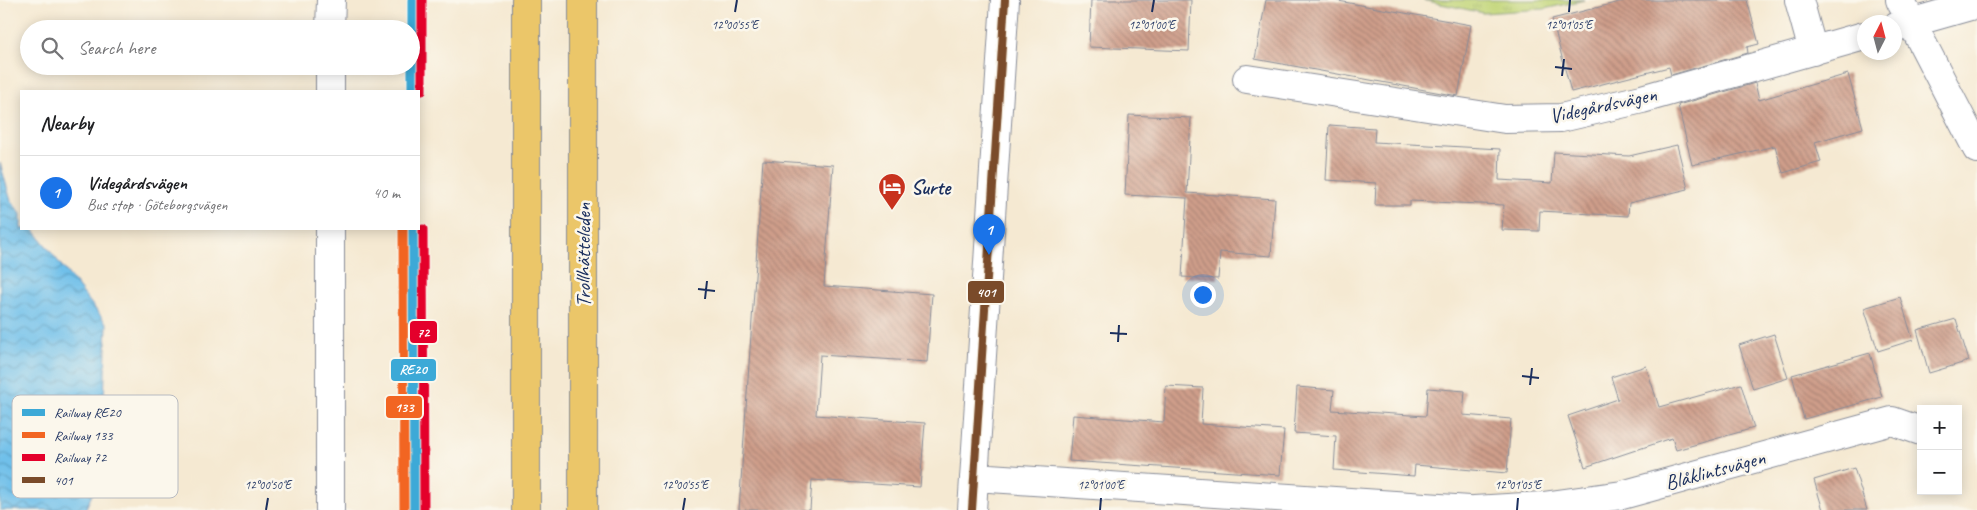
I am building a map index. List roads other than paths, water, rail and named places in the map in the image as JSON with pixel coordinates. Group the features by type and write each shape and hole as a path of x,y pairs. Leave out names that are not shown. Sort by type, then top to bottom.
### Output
{"highway":[{"path":"526,0 526,510"},
{"name":"Trollhätteleden","path":"583,0 583,510"}],"street":[{"path":"330,0 330,20"},
{"path":"972,510 1005,0"},
{"path":"1800,0 1813,51"},
{"path":"1977,4 1902,17 1977,149"},
{"name":"Videgårdsvägen","path":"1247,79 1504,119 1561,118 1642,99 1857,38"},
{"path":"330,75 330,90"},
{"path":"330,230 330,510"},
{"name":"Blåklintsvägen","path":"1474,510 1543,506 1622,495 1892,421 1917,430"},
{"path":"974,477 1470,510"}],"water":[{"path":"0,163 11,201 20,213 20,230 34,230 107,324 104,395 12,395 12,498 90,498 85,510 0,510"}],"rail line":[{"name":"RE20","path":"412,0 412,20"},
{"name":"72","path":"422,0 422,91"},
{"name":"RE20","path":"412,75 412,90"},
{"name":"72","path":"423,229 424,510"},
{"name":"133","path":"403,230 404,510"},
{"name":"RE20","path":"413,230 414,510"}],"place":[{"name":"Surte","path":"892,211"},
{"name":"Videgårdsvägen","path":"989,255"}]}
